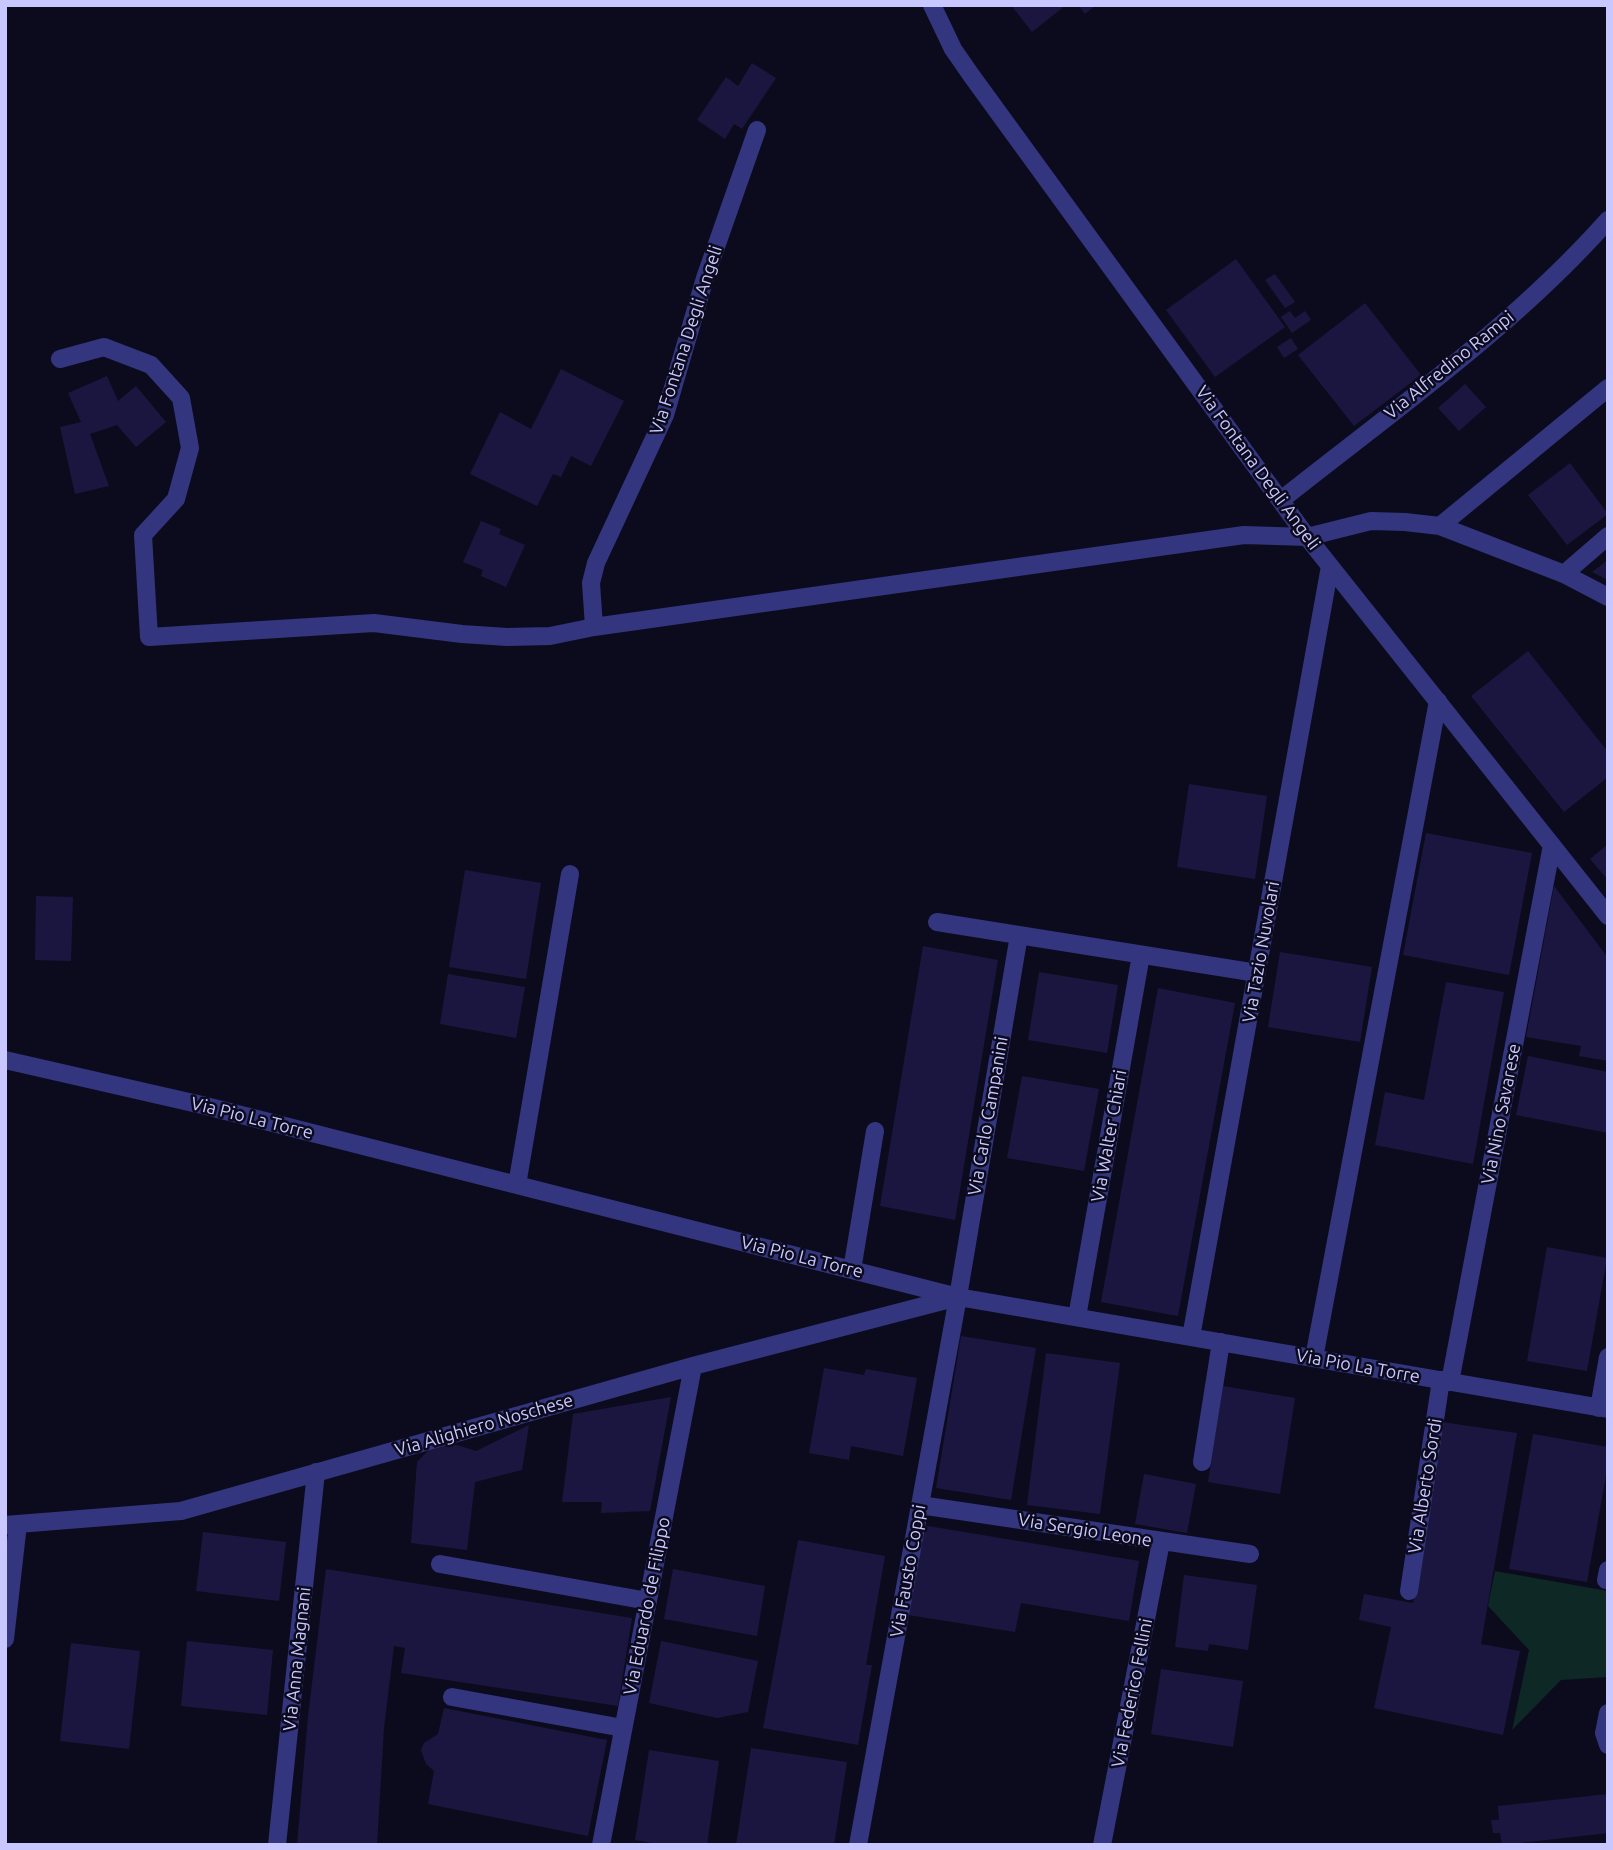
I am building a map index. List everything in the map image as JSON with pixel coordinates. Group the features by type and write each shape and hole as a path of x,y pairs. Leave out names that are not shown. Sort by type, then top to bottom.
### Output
{"street":[{"name":"Via Fontana Degli Angeli","path":"932,5 953,49 971,75 1307,537 1608,916"},
{"name":"Via Fontana Degli Angeli","path":"594,627 590,583 596,563 665,415 705,278 757,130"},
{"name":"Via Alfredino Rampi","path":"1281,500 1488,335 1577,255 1608,220"},
{"path":"60,359 104,347 151,365 181,398 190,448 176,499 143,535 149,637 374,622 462,634 550,636 594,627 1244,535 1307,537 1371,521 1440,526 1564,574 1608,597"},
{"path":"1440,526 1608,388"},
{"path":"1564,574 1608,536"},
{"name":"Via Tazio Nuvolari","path":"1191,1337 1330,566"},
{"path":"1314,1359 1438,701"},
{"name":"Via Nino Savarese","path":"1445,1381 1552,845"},
{"path":"517,1185 570,874"},
{"path":"937,922 1257,973"},
{"name":"Via Carlo Campanini","path":"958,1297 1019,935"},
{"name":"Via Walter Chiari","path":"1077,1318 1142,955"},
{"name":"Via Pio La Torre","path":"5,1060 202,1105 958,1297 1603,1409"},
{"path":"852,1270 875,1131"},
{"name":"Via Alighiero Noschese","path":"12,1524 180,1511 693,1366 958,1297"},
{"name":"Via Fausto Coppi","path":"858,1845 958,1297"},
{"path":"1202,1462 1221,1342"},
{"path":"1603,1409 1608,1357"},
{"name":"Via Eduardo de Filippo","path":"601,1845 693,1366"},
{"name":"Via Alberto Sordi","path":"1409,1591 1445,1381"},
{"name":"Via Anna Magnani","path":"277,1845 316,1472"},
{"name":"Via Sergio Leone","path":"920,1505 1250,1554"},
{"path":"5,1639 12,1524"},
{"name":"Via Federico Fellini","path":"1102,1845 1161,1542"},
{"path":"440,1564 648,1601"},
{"path":"452,1697 623,1728"},
{"path":"1608,1713 1604,1733 1608,1745"}],"green space":[{"path":"1495,1571 1608,1591 1608,1677 1561,1680 1512,1730 1529,1650 1488,1606"}],"building":[{"path":"1011,5 1066,5 1032,32"},
{"path":"1078,5 1096,5 1085,14"},
{"path":"752,63 776,78 742,129 734,124 725,139 697,120 726,77 738,86"},
{"path":"1236,259 1285,327 1215,377 1166,310"},
{"path":"1275,274 1295,302 1285,308 1265,280"},
{"path":"1365,303 1421,375 1354,426 1298,355"},
{"path":"1290,311 1295,318 1305,311 1311,320 1292,333 1281,317"},
{"path":"1291,338 1298,349 1284,358 1277,347"},
{"path":"561,369 624,401 591,466 571,456 561,477 553,474 537,506 470,474 500,412 531,429"},
{"path":"107,376 118,401 136,386 166,422 136,447 117,425 90,434 109,486 75,494 60,427 81,422 68,393"},
{"path":"1465,384 1486,407 1459,431 1438,408"},
{"path":"1570,463 1608,514 1567,545 1528,495"},
{"path":"481,521 501,529 499,534 525,545 506,587 481,576 483,570 463,562"},
{"path":"1608,560 1608,580 1592,572"},
{"path":"1528,651 1608,752 1608,777 1564,812 1471,696"},
{"path":"1189,784 1267,796 1255,879 1177,867"},
{"path":"1426,833 1532,853 1509,975 1403,955"},
{"path":"1608,844 1608,880 1590,859"},
{"path":"465,870 541,883 526,979 449,967"},
{"path":"1554,886 1608,958 1608,1061 1579,1056 1581,1046 1526,1037"},
{"path":"36,896 73,897 71,961 35,960"},
{"path":"923,946 998,960 955,1220 880,1206"},
{"path":"1280,952 1372,967 1360,1042 1268,1027"},
{"path":"1039,972 1118,985 1107,1053 1028,1040"},
{"path":"448,974 525,987 516,1038 440,1024"},
{"path":"1446,982 1504,992 1473,1164 1375,1145 1385,1092 1424,1100"},
{"path":"1158,988 1235,1003 1178,1316 1101,1302"},
{"path":"1528,1056 1608,1072 1608,1133 1516,1115"},
{"path":"1022,1076 1099,1089 1084,1171 1007,1158"},
{"path":"1547,1247 1607,1258 1587,1371 1527,1361"},
{"path":"961,1336 1036,1348 1011,1500 936,1488"},
{"path":"1046,1353 1120,1363 1100,1514 1027,1505"},
{"path":"824,1368 864,1375 866,1369 917,1378 903,1456 851,1446 849,1460 809,1453"},
{"path":"1223,1386 1295,1398 1280,1494 1208,1482"},
{"path":"671,1397 650,1511 601,1513 602,1502 562,1502 573,1414"},
{"path":"1442,1422 1517,1433 1481,1644 1520,1651 1503,1735 1374,1708 1391,1627 1359,1620 1364,1594 1413,1603"},
{"path":"529,1425 522,1470 475,1482 467,1550 411,1543 417,1462 433,1446 454,1444 476,1451"},
{"path":"1533,1434 1608,1447 1608,1464 1587,1582 1509,1569"},
{"path":"1144,1474 1196,1484 1187,1533 1135,1524"},
{"path":"922,1525 1139,1561 1129,1621 1021,1603 1015,1632 908,1615"},
{"path":"203,1532 286,1542 279,1601 196,1591"},
{"path":"798,1540 885,1556 866,1665 872,1665 858,1745 763,1728"},
{"path":"326,1569 632,1618 618,1706 401,1673 405,1648 394,1646 384,1728 377,1845 297,1845 308,1716"},
{"path":"673,1569 765,1586 757,1636 664,1619"},
{"path":"1184,1575 1257,1585 1248,1650 1209,1644 1208,1651 1175,1647"},
{"path":"187,1641 273,1650 267,1715 181,1706"},
{"path":"661,1641 758,1661 748,1712 717,1718 649,1703"},
{"path":"71,1643 140,1651 129,1749 60,1741"},
{"path":"1161,1669 1243,1681 1233,1747 1151,1734"},
{"path":"444,1708 607,1740 588,1836 428,1804 434,1771 426,1764 421,1750 424,1743 438,1734"},
{"path":"751,1748 847,1762 834,1845 736,1845"},
{"path":"649,1750 719,1761 707,1845 662,1845 635,1840"},
{"path":"1608,1794 1608,1833 1502,1845 1500,1833 1493,1833 1491,1820 1499,1820 1498,1806"}]}
